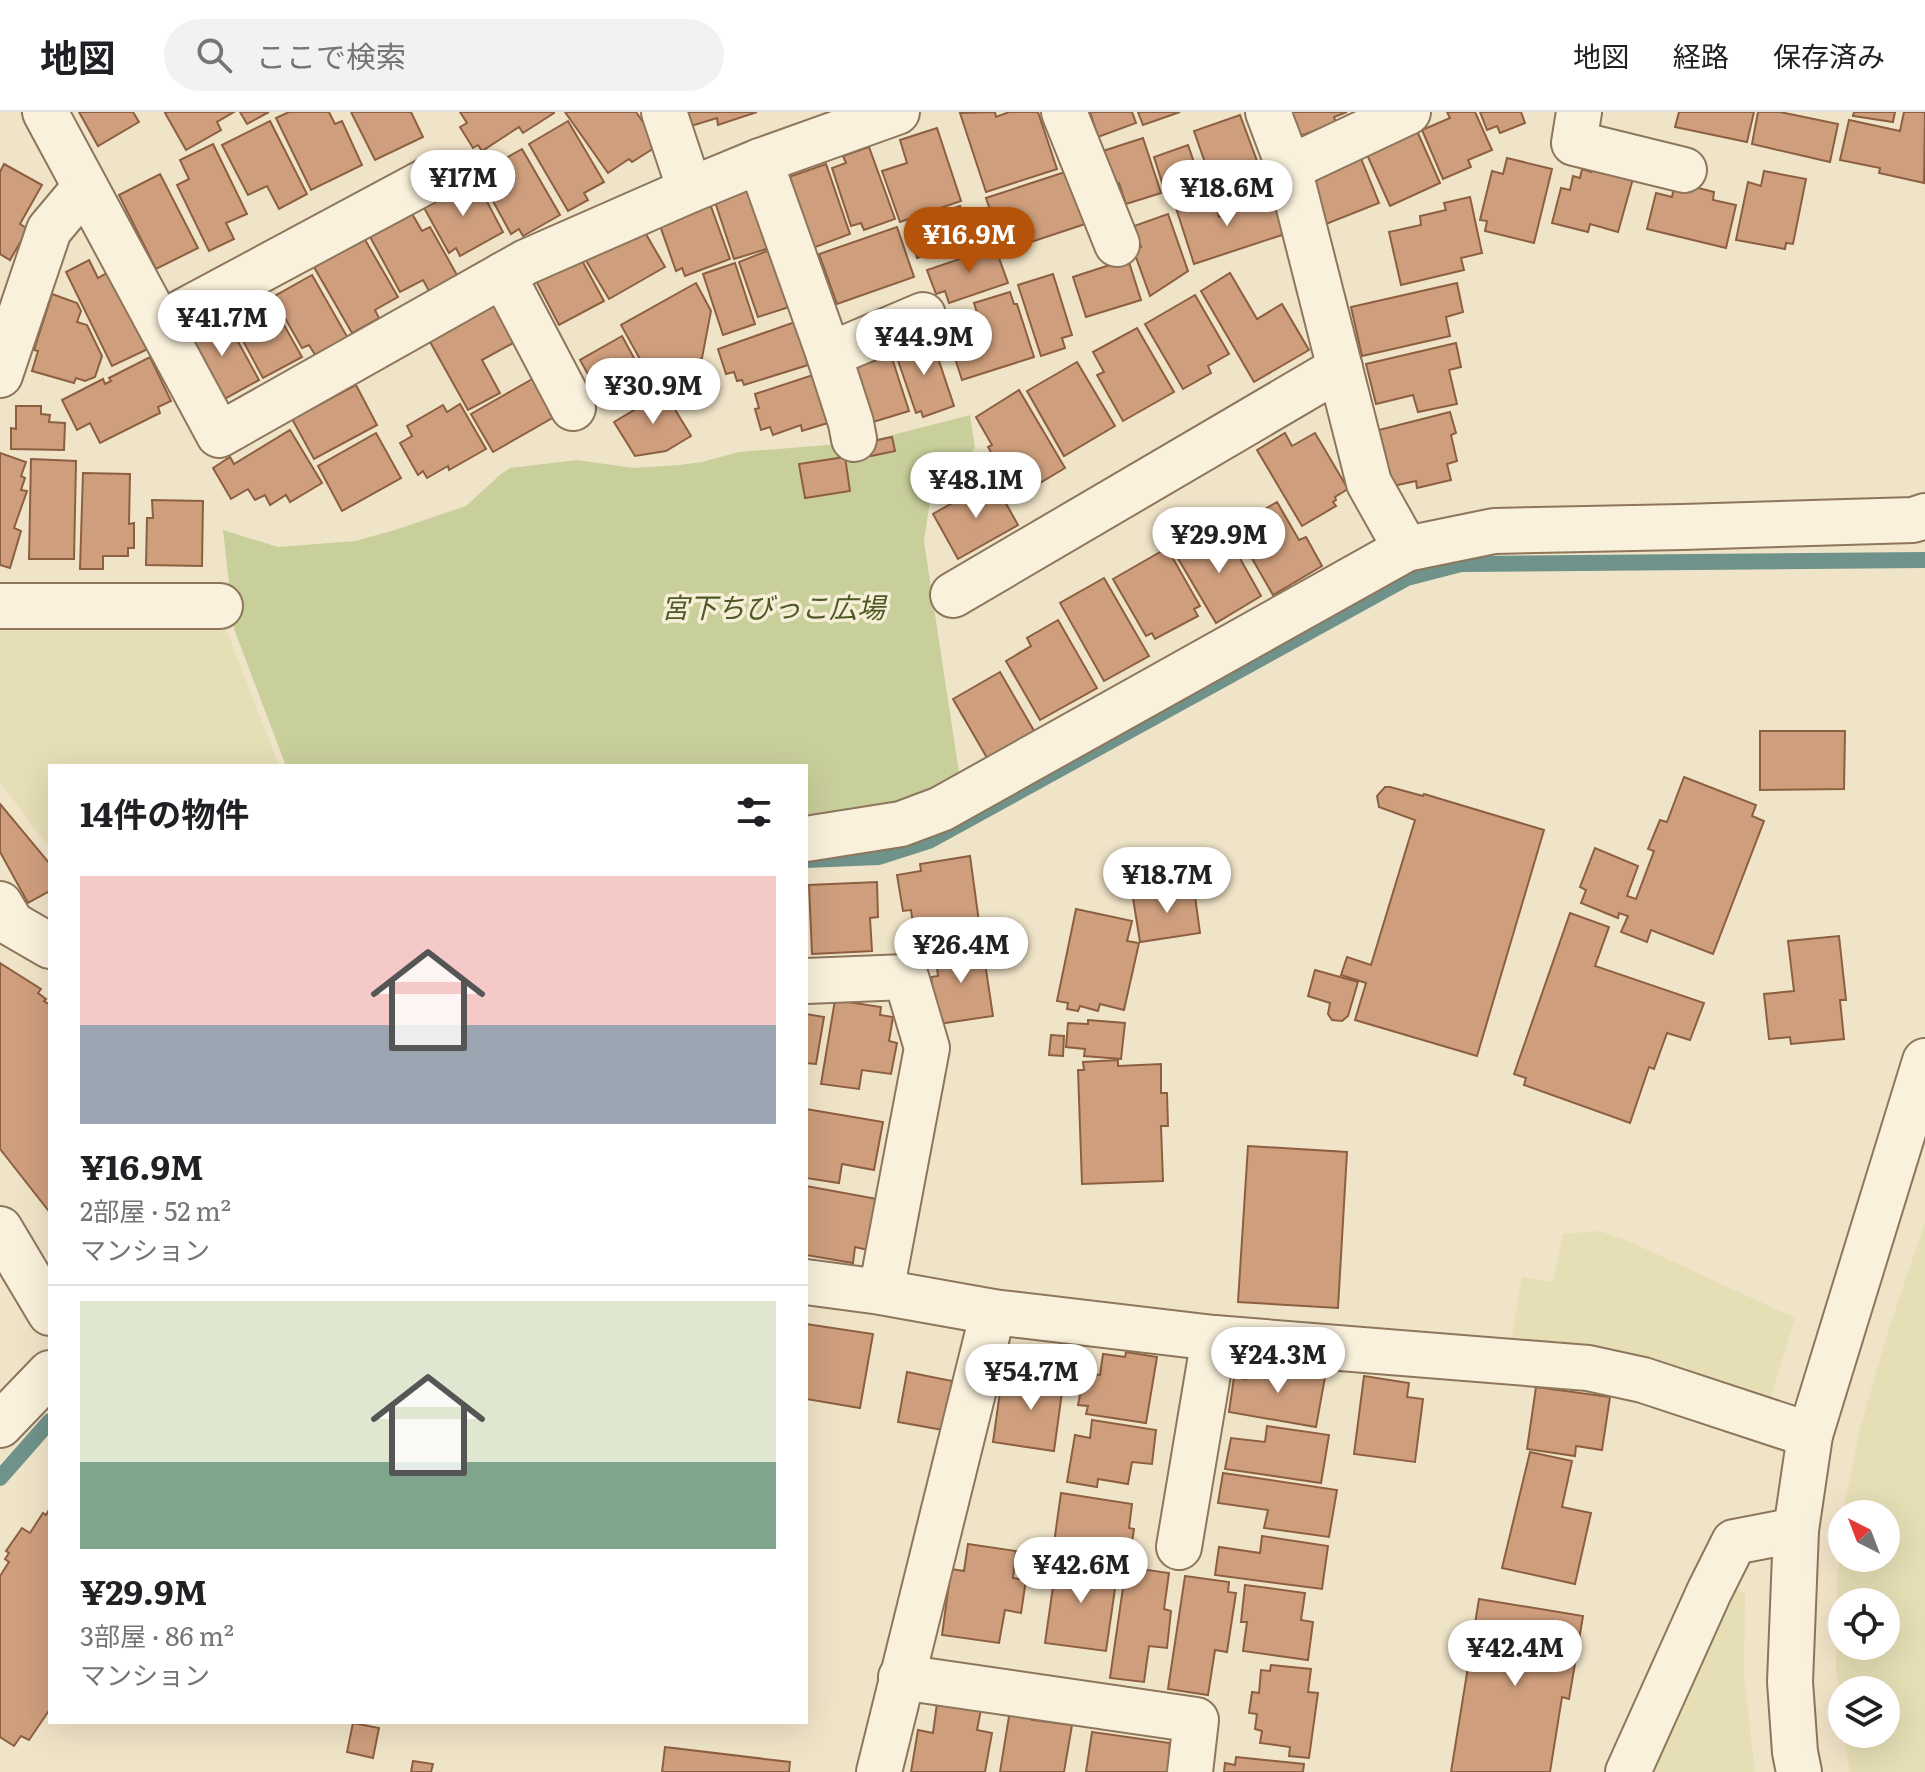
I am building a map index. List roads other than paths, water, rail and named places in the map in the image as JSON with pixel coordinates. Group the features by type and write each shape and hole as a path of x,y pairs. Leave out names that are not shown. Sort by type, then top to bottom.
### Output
{"street":[{"path":"45,112 219,435 526,262 760,161 897,112"},
{"path":"664,112 690,190"},
{"path":"1064,112 1117,244"},
{"path":"1268,112 1289,168 1369,483 1406,549"},
{"path":"1289,168 1408,112"},
{"path":"1579,112 1574,143 1684,170"},
{"path":"760,161 829,355 854,439"},
{"path":"160,324 434,177"},
{"path":"0,375 49,230 85,187"},
{"path":"503,275 573,408"},
{"path":"829,355 923,315"},
{"path":"953,595 1340,368"},
{"path":"808,839 901,824 941,809 1406,549 1494,531 1913,520 1925,516"},
{"path":"0,606 220,606"},
{"path":"0,904 12,924 48,945"},
{"path":"808,981 906,977 927,1048 881,1292"},
{"path":"1799,1772 1790,1682 1796,1530 1810,1435 1925,1061"},
{"path":"0,1229 48,1310"},
{"path":"808,1282 993,1312 1214,1338 1588,1368 1643,1380 1810,1435"},
{"path":"879,1772 993,1312"},
{"path":"1179,1547 1214,1338"},
{"path":"0,1425 48,1375"},
{"path":"1628,1772 1734,1542 1796,1530"},
{"path":"901,1677 1196,1720 1190,1772"}],"waterway":[{"path":"808,860 879,857 929,841 1407,578 1461,564 1925,560"},
{"path":"0,1478 48,1423"}],"park label":[{"name":"宮下ちびっこ広場","path":"773,608"}]}
